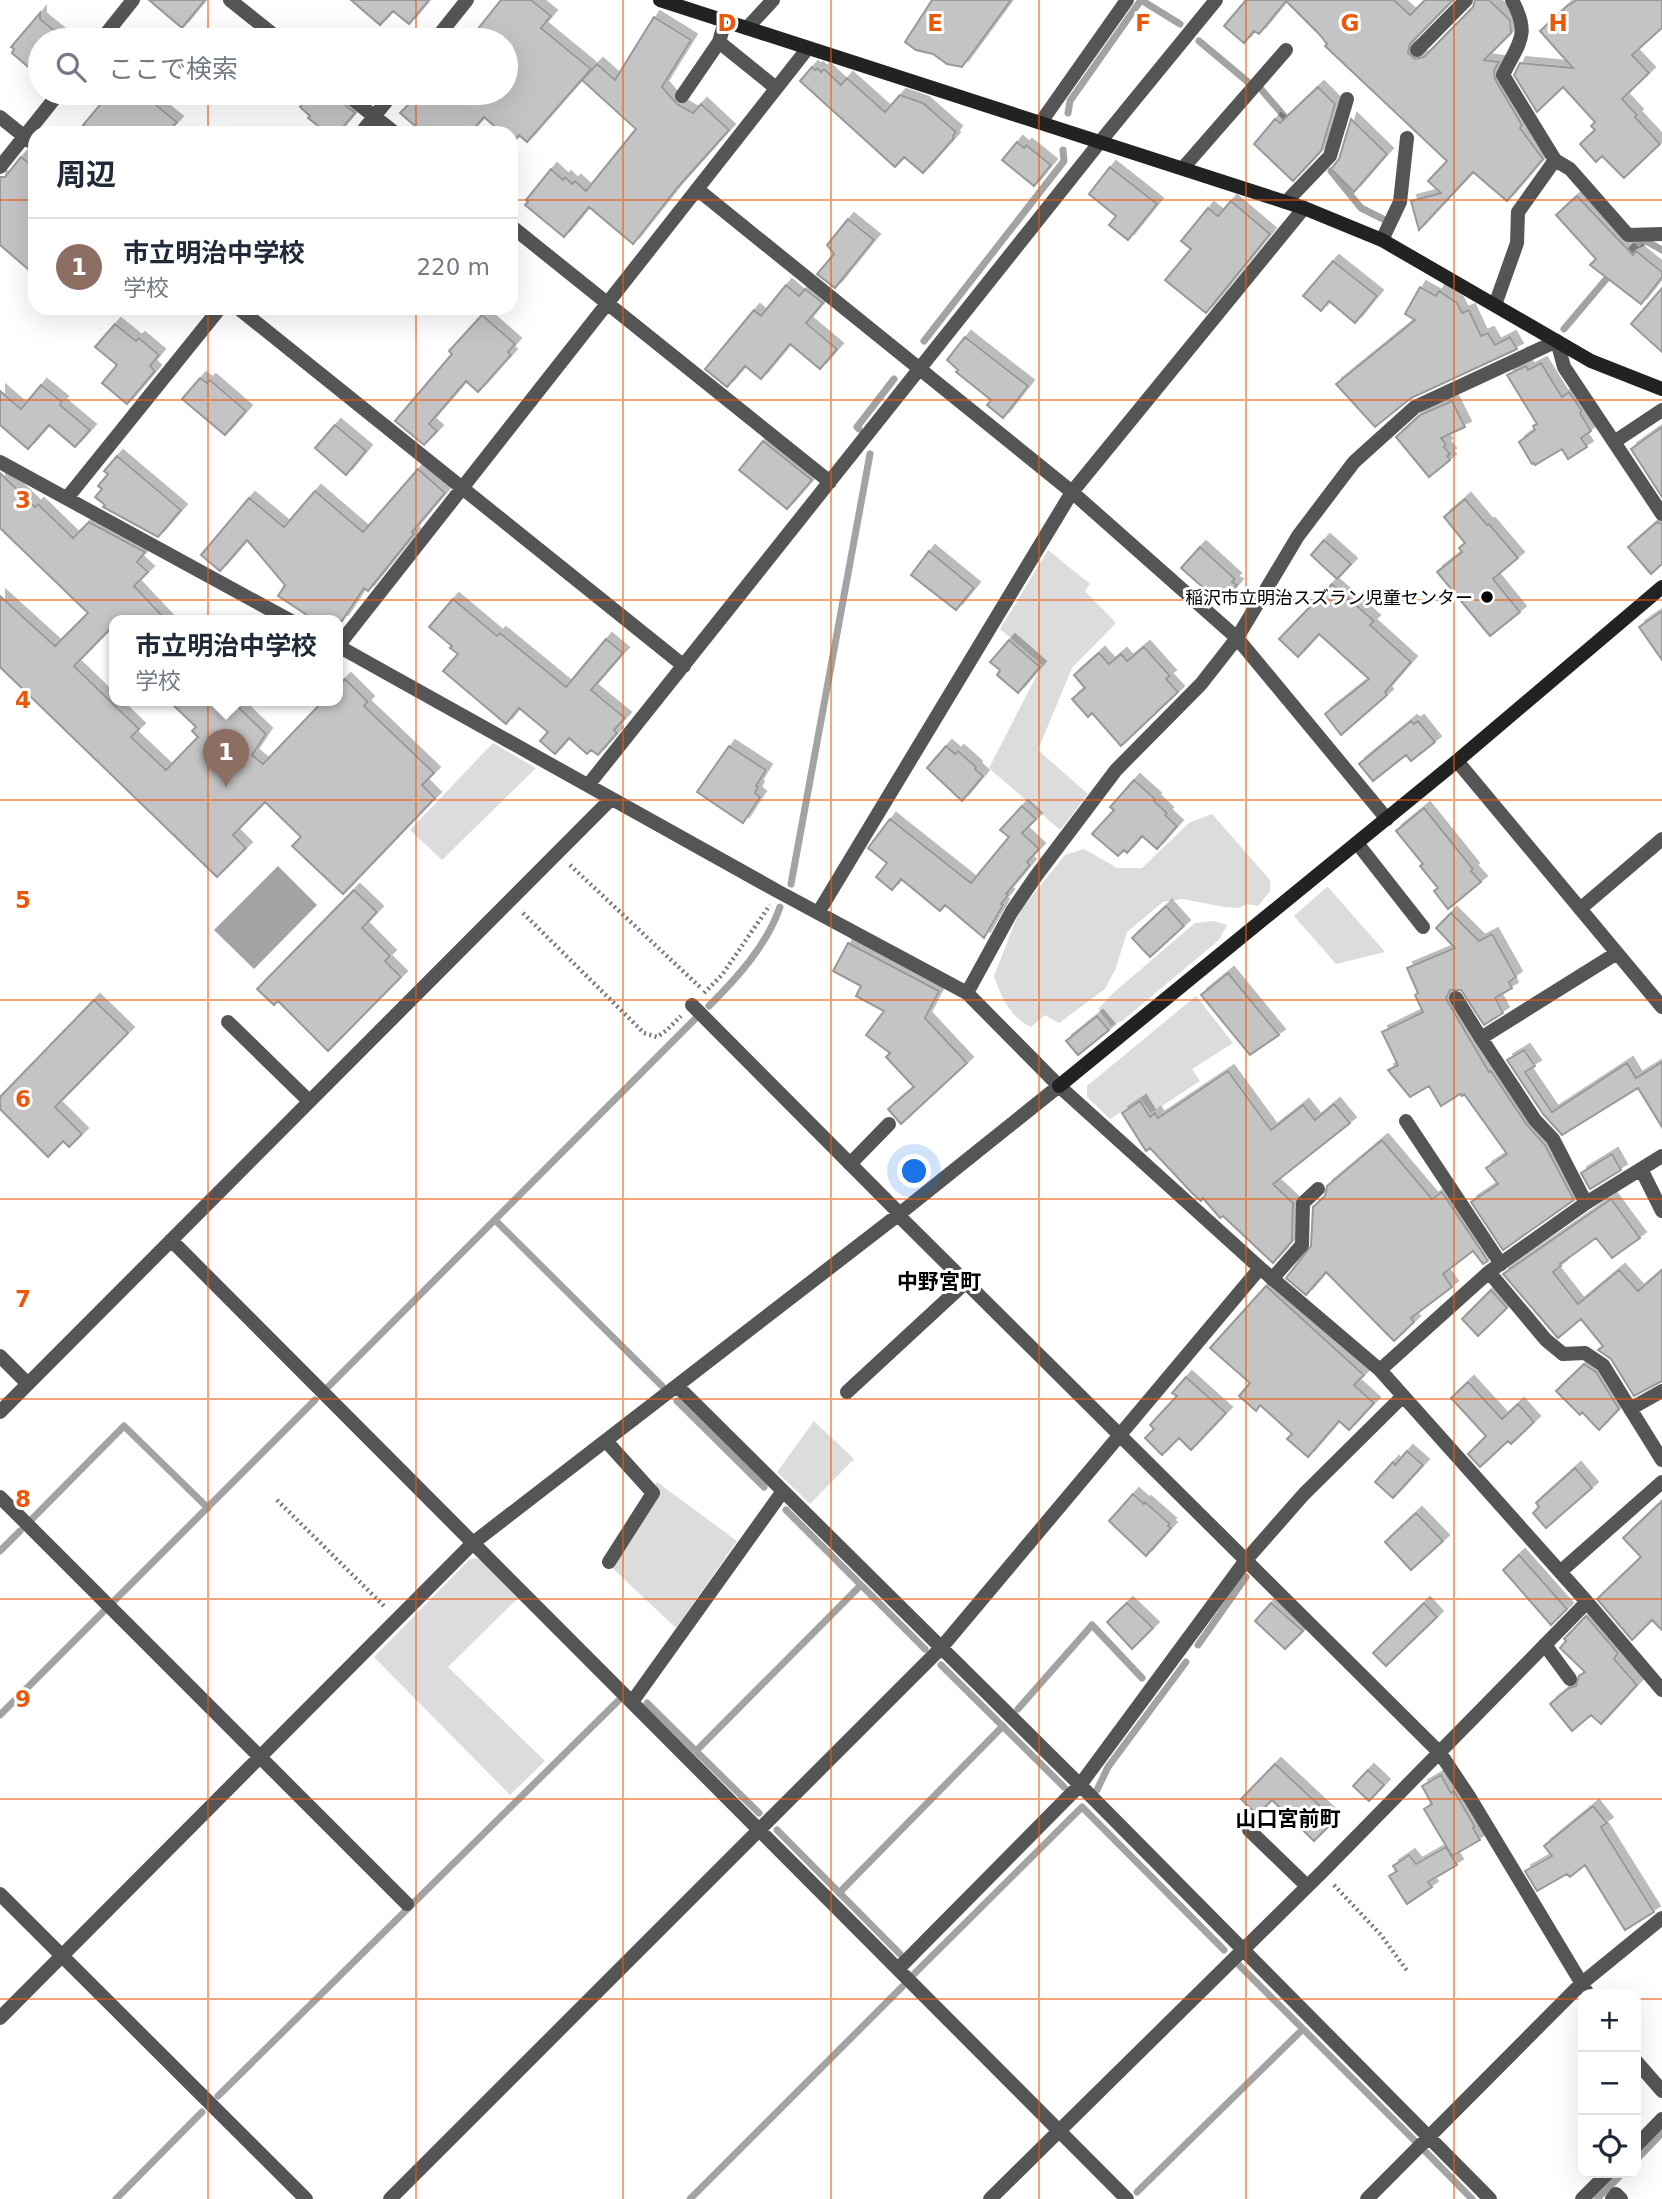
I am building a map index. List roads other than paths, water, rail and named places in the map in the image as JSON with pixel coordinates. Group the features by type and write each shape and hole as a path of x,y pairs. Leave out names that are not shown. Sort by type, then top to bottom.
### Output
{"street":[{"path":"111,28 133,0"},
{"path":"230,0 264,28"},
{"path":"445,28 467,0"},
{"path":"660,0 1304,208 1382,240 1591,361 1662,389"},
{"path":"747,28 773,0"},
{"path":"1041,122 1127,0"},
{"path":"589,785 1216,0"},
{"path":"1417,50 1466,0"},
{"path":"1512,0 1522,18 1524,33 1503,75 1555,160 1570,169 1628,235 1662,234"},
{"path":"682,96 719,42 725,21"},
{"path":"719,42 776,89"},
{"path":"343,640 808,48"},
{"path":"1183,168 1286,50"},
{"path":"1286,202 1330,156 1347,99"},
{"path":"39,126 52,105"},
{"path":"360,105 386,126"},
{"path":"366,126 383,105"},
{"path":"0,117 28,139"},
{"path":"1382,240 1399,202 1407,138"},
{"path":"0,167 28,143"},
{"path":"1495,305 1517,243 1518,212 1555,160"},
{"path":"697,190 1072,492 1237,638 1387,819"},
{"path":"818,913 1072,492 1304,208"},
{"path":"518,232 830,482"},
{"path":"67,498 214,315"},
{"path":"247,315 684,666"},
{"path":"1558,341 1564,367 1662,514"},
{"path":"967,993 1012,911 1052,855 1116,770 1201,684 1237,638 1298,536 1354,462 1415,407 1558,341"},
{"path":"1614,442 1662,410"},
{"path":"0,461 280,615"},
{"path":"0,2018 473,1543 899,1214 1059,1086 1387,819 1662,587"},
{"path":"343,649 779,892 967,993 1059,1086 1272,1279 1380,1370 1660,1683"},
{"path":"1457,761 1662,1007"},
{"path":"0,1412 611,799"},
{"path":"1580,909 1662,839"},
{"path":"1357,843 1423,927"},
{"path":"1481,1038 1616,953"},
{"path":"1456,998 1535,1120 1553,1139 1586,1203"},
{"path":"692,1005 966,1282 1440,1753 1585,1989 1662,1918"},
{"path":"228,1022 309,1101"},
{"path":"1406,1121 1495,1268 1546,1340 1563,1354 1586,1353 1603,1365 1662,1460"},
{"path":"850,1164 890,1124"},
{"path":"1380,1370 1495,1268 1586,1203 1662,1156"},
{"path":"1641,1169 1662,1210"},
{"path":"1272,1279 1302,1245 1303,1203 1318,1189"},
{"path":"171,1241 1127,2199"},
{"path":"390,2199 941,1647 1260,1268"},
{"path":"846,1392 966,1282"},
{"path":"0,1356 28,1384"},
{"path":"677,1386 1080,1784 1490,2199"},
{"path":"1630,1409 1662,1391"},
{"path":"898,1969 1080,1784 1246,1560 1304,1494 1403,1396"},
{"path":"606,1441 653,1493 609,1562"},
{"path":"1560,1572 1662,1482"},
{"path":"632,1702 783,1491"},
{"path":"0,1497 407,1904"},
{"path":"990,2199 1322,1872 1587,1602"},
{"path":"1545,1645 1570,1679"},
{"path":"1249,1830 1307,1886"},
{"path":"0,1894 306,2199"},
{"path":"1367,2199 1428,2137 1578,1996"},
{"path":"1641,2067 1662,2091"},
{"path":"1641,2141 1662,2119"},
{"path":"1582,2199 1603,2178"},
{"path":"1612,2199 1616,2194 1621,2199"}],"waterway":[{"path":"1141,0 1180,24"},
{"path":"1068,113 1070,101 1141,0"},
{"path":"1199,41 1248,82"},
{"path":"1260,88 1290,123"},
{"path":"924,341 1064,161 1063,150"},
{"path":"1331,171 1361,208 1383,219"},
{"path":"1625,256 1635,246 1646,241 1662,250"},
{"path":"1564,329 1613,271"},
{"path":"859,429 857,427 894,379"},
{"path":"791,884 870,454"},
{"path":"709,1006 759,948 780,907"},
{"path":"329,1386 695,1019"},
{"path":"495,1220 662,1386"},
{"path":"114,1601 315,1400"},
{"path":"677,1401 764,1487"},
{"path":"33,1518 124,1426 208,1508"},
{"path":"786,1510 925,1649"},
{"path":"0,1551 20,1531"},
{"path":"1198,1645 1246,1577"},
{"path":"696,1751 861,1585"},
{"path":"0,1715 103,1612"},
{"path":"1018,1709 1092,1625 1142,1678"},
{"path":"1097,1790 1108,1767 1186,1662"},
{"path":"941,1665 1064,1787"},
{"path":"218,2096 618,1701"},
{"path":"647,1703 759,1813"},
{"path":"839,1893 1003,1726"},
{"path":"914,1974 1082,1807 1224,1950"},
{"path":"777,1830 900,1954"},
{"path":"1238,1964 1414,2140"},
{"path":"690,2199 902,1987"},
{"path":"1137,2192 1303,2029"},
{"path":"116,2199 202,2112"},
{"path":"1641,2155 1662,2133"},
{"path":"1425,2151 1472,2199"},
{"path":"1597,2199 1618,2178"}],"place":[{"name":"稲沢市立明治スズラン児童センター","path":"1487,597"},
{"name":"市立明治中学校","path":"226,787"}],"district":[{"name":"中野宮町","path":"939,1282"},
{"name":"山口宮前町","path":"1288,1819"}]}
